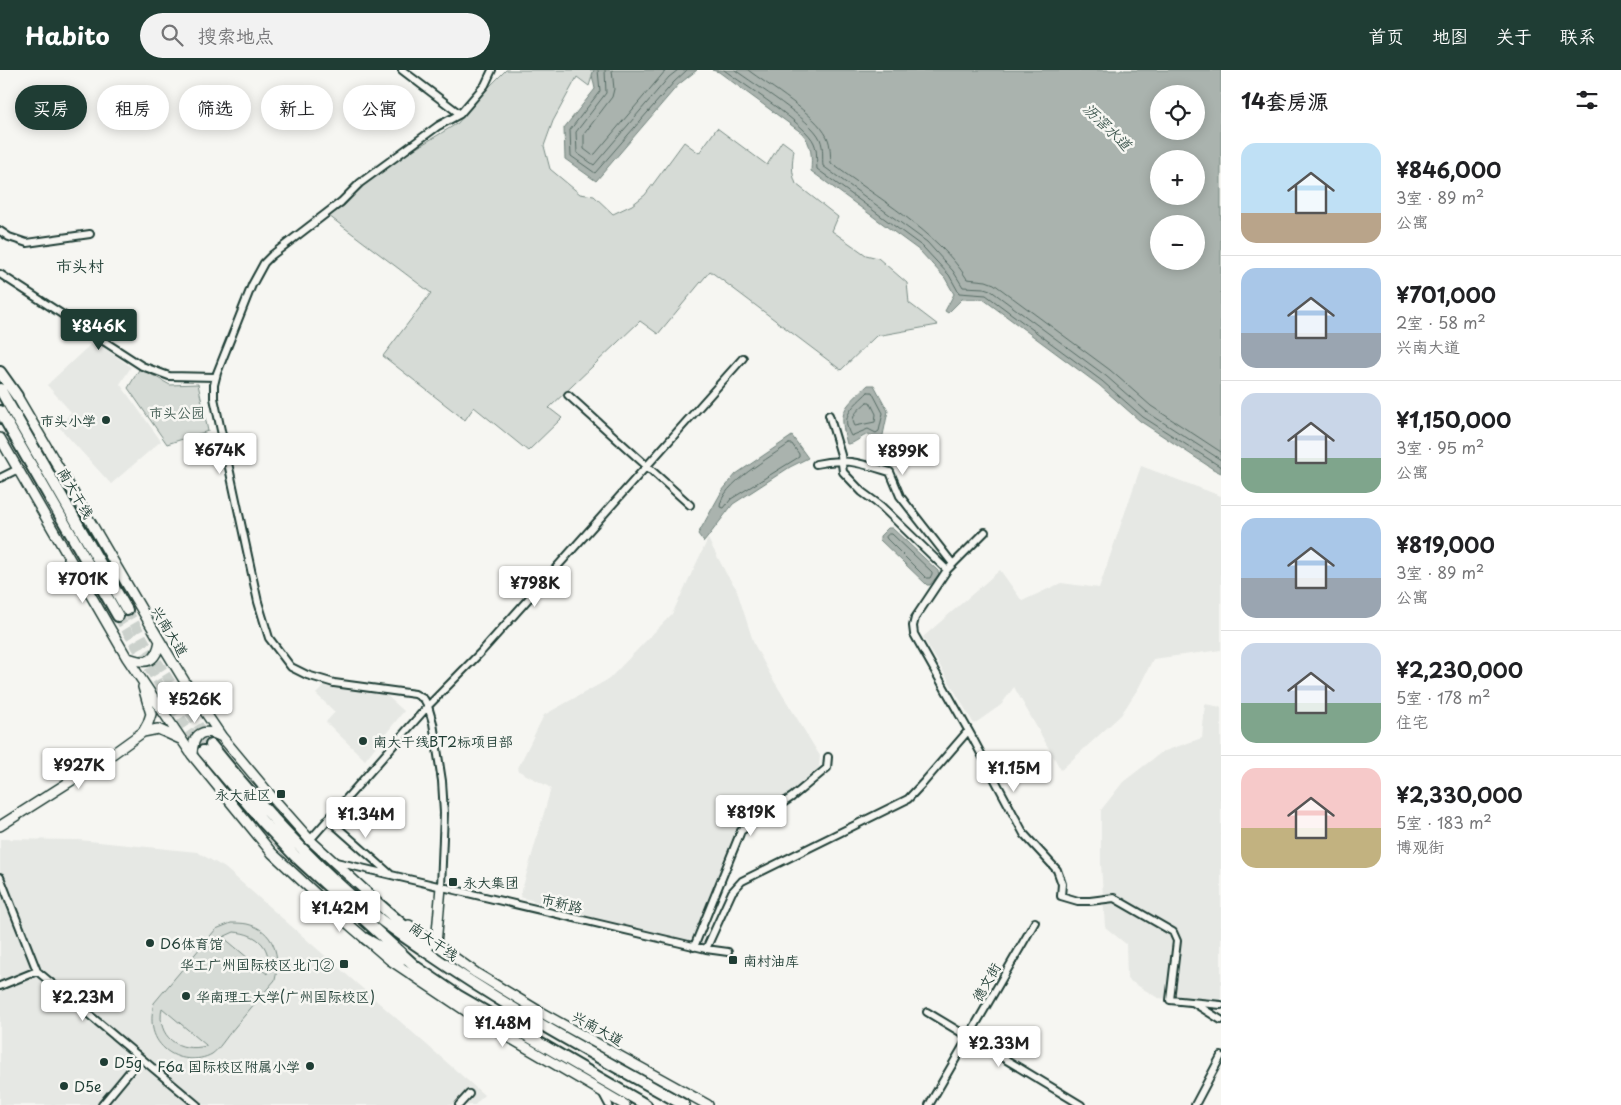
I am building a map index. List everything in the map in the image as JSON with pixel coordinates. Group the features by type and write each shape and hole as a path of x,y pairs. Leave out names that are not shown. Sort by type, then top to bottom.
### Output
{"highway":[{"path":"0,372 17,396"},
{"name":"南大干线","path":"0,389 123,613 0,411"},
{"name":"南大干线","path":"646,1105 457,995 416,967 295,856 263,822 207,748 235,774 298,845 361,905 406,939 463,978 531,1020 684,1105"},
{"path":"365,892 463,978"},
{"path":"366,939 416,967"}],"main road":[{"name":"兴南大道","path":"0,366 188,687 222,737 310,840 365,892 406,924 476,973 542,1013 708,1105"},
{"path":"0,438 140,678 192,755 272,853 390,960 480,1021 624,1105"},
{"path":"127,658 140,663 149,661 158,652 160,641"},
{"path":"0,826 108,758 143,732 151,714 140,678"},
{"path":"143,732 158,729 182,740"},
{"path":"192,755 192,744 197,736 205,732 212,732 222,737"},
{"path":"436,944 440,887"}],"street":[{"path":"402,70 460,114"},
{"path":"440,887 444,813 442,781 428,706 424,699 415,694 334,683 307,675 291,667 269,638 258,602 214,398 214,385 252,285 264,263 272,254 340,202 360,183 438,126 460,114 485,85 492,70"},
{"path":"0,231 9,237 27,243 90,234"},
{"path":"0,274 142,366 168,376 216,377"},
{"path":"310,840 428,706 481,652 743,358"},
{"path":"568,395 690,505"},
{"path":"829,415 841,455 843,472 850,481 881,506 947,570"},
{"path":"816,464 855,461 890,472 900,496 953,564"},
{"path":"0,478 18,469"},
{"path":"985,532 947,570 915,618 914,634 1024,834 1057,870 1062,884 1060,896 1078,901 1114,898 1173,932 1177,941 1170,1000 1221,1005"},
{"path":"706,950 732,892 742,881 894,807 908,798 968,731"},
{"path":"694,947 741,831 792,797 827,768 828,757"},
{"path":"328,820 390,875"},
{"name":"市新路","path":"332,861 706,950 728,952"},
{"path":"0,877 37,971 197,1105"},
{"name":"德文街","path":"929,1105 1035,922"},
{"path":"0,986 37,971"},
{"path":"1191,1002 1221,1020"},
{"path":"927,1012 1081,1105"},
{"path":"1195,1105 1221,1056"},
{"path":"102,1105 141,1058"},
{"path":"602,1092 609,1105"},
{"path":"459,1105 468,1094"}],"shaded area":[{"name":"市头小学","path":"94,341 131,367 120,384 161,441 111,484 59,427 71,412 47,385"},
{"path":"1141,466 1221,496 1221,650 1153,659 1139,687 1121,715 1061,770 1014,687 1001,705 974,724 923,637 1000,570 1022,601 1061,583 1099,588"},
{"path":"708,539 736,588 754,644 771,676 820,756 819,767 808,782 738,826 692,940 674,938 638,928 622,926 520,897 551,788 517,770 544,715 609,679 672,614"},
{"name":"南大干线BT2标项目部","path":"324,686 385,694 404,711 365,760 326,722 335,712 316,694"},
{"path":"1205,704 1221,707 1221,1003 1158,998 1127,979 1126,944 1105,927 1101,864 1101,810 1123,782 1162,752 1202,738"},
{"name":"华南理工大学(广州国际校区)","path":"0,839 79,840 197,852 225,868 484,1095 475,1105 0,1105"}],"green space":[{"path":"506,70 594,70 589,86 577,77 553,121 544,146 550,169 580,194 594,196 613,214 632,205 645,195 684,142 699,153 717,128 767,165 782,141 794,150 792,167 796,184 838,217 832,231 866,255 878,258 907,283 909,303 938,325 876,336 841,370 710,271 658,334 640,321 549,408 562,418 528,451 474,407 465,420 383,356 431,293 329,216 344,206 362,186 398,159 458,123 477,99"},
{"name":"市头公园","path":"140,368 170,385 198,384 208,431 167,444 128,388"},
{"path":"231,923 241,923 256,927 264,932 276,953 277,971 275,980 215,1052 206,1057 194,1059 181,1058 165,1049 154,1034 152,1016 154,1003 216,929","holes":["234,932 251,936 262,944 268,957 267,974 223,937","162,1008 206,1045 206,1046 196,1048 179,1045 166,1035 161,1018"]}],"water":[{"path":"594,70 697,70 678,85 596,181 565,159 564,128 595,89 592,75"},
{"name":"沥滘水道","path":"712,70 1221,70 1221,473 1140,421 1099,385 983,299 962,299 948,313 945,311 954,294 945,278 920,251 811,171 811,151 802,133 719,72"},
{"path":"868,385 874,385 888,411 882,440 876,439 869,434 853,443 847,444 843,423 845,410 853,399"},
{"path":"792,436 808,458 790,467 733,504 704,542 698,534 722,491 736,474"},
{"path":"888,528 892,528 938,571 939,574 930,585 927,585 880,540 880,536"}],"tunnel":[{"path":"127,610 149,649 211,745"},
{"path":"118,616 171,704 203,751"}],"place":[{"name":"市头小学","path":"106,420"},
{"name":"南大干线BT2标项目部","path":"363,741"},
{"name":"永大社区","path":"281,794"},
{"name":"永大集团","path":"453,882"},
{"name":"D6体育馆","path":"150,943"},
{"name":"南村油库","path":"733,960"},
{"name":"华工广州国际校区北门②","path":"344,964"},
{"name":"华南理工大学(广州国际校区)","path":"186,996"},
{"name":"D5g","path":"104,1062"},
{"name":"F6a 国际校区附属小学","path":"310,1066"},
{"name":"D5e","path":"64,1086"}],"district":[{"name":"市头村","path":"80,265"}]}
